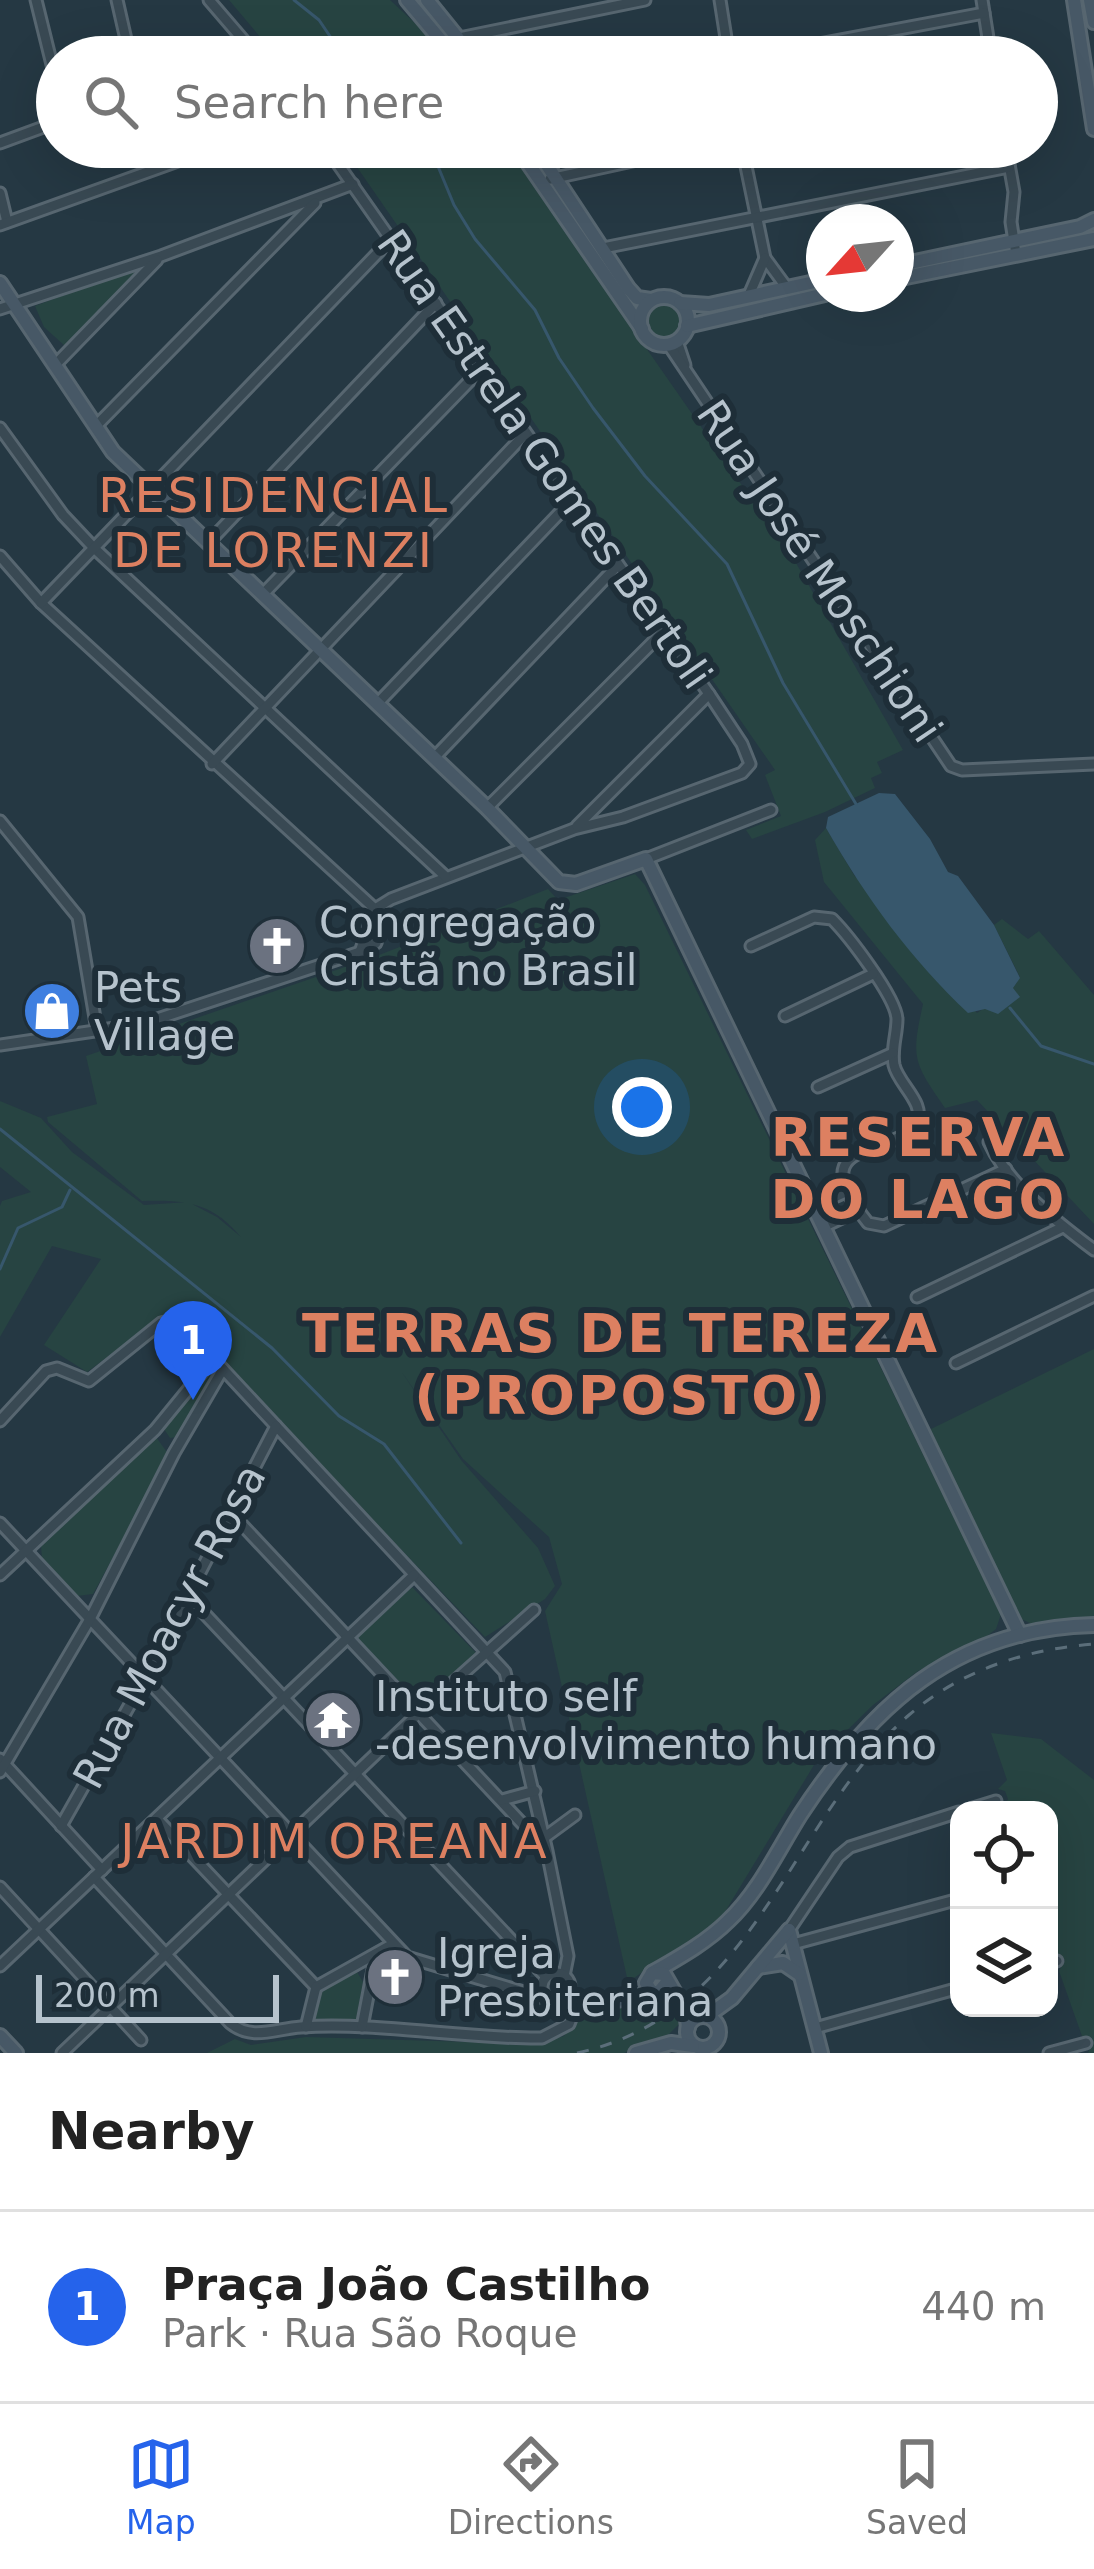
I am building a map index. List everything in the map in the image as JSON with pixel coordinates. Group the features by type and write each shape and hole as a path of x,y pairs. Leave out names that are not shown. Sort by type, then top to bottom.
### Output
{"street":[{"path":"36,0 45,36"},
{"path":"117,0 125,36"},
{"path":"209,0 240,36"},
{"path":"469,36 645,0"},
{"path":"720,0 726,36"},
{"path":"982,0 988,36"},
{"path":"1074,0 1094,129"},
{"path":"1090,0 1094,22"},
{"path":"417,2 457,36"},
{"path":"417,2 440,36"},
{"path":"862,36 984,13"},
{"path":"0,143 36,130"},
{"path":"0,193 4,224 159,168"},
{"name":"Rua Estrela Gomes Bertoli","path":"341,168 709,694 748,757 750,764 742,773 623,817"},
{"path":"537,168 603,248 634,295 709,304 806,284"},
{"path":"544,168 655,343 672,342 687,326 710,318 806,298"},
{"path":"548,179 600,168"},
{"path":"746,168 765,258 787,288"},
{"path":"603,248 1000,168"},
{"path":"1010,168 1014,248"},
{"path":"7,307 353,184"},
{"path":"96,426 319,199"},
{"path":"268,217 281,239"},
{"path":"914,263 1014,248 1094,235 1094,220 1014,248 914,274"},
{"path":"41,603 392,238"},
{"path":"56,364 161,256"},
{"path":"748,296 765,258"},
{"path":"110,272 124,291"},
{"path":"0,283 7,307 56,364 113,452 559,882 576,884 771,810"},
{"path":"642,329 642,310 651,300"},
{"path":"209,542 436,303"},
{"path":"680,303 687,326"},
{"name":"Rua José Moschioni","path":"672,342 951,766 962,770 1094,764"},
{"path":"263,594 482,368"},
{"path":"0,428 62,515 94,548 446,877"},
{"path":"212,764 525,434"},
{"path":"377,704 572,500"},
{"path":"0,556 5,571 375,909"},
{"path":"434,758 618,565"},
{"path":"487,808 664,631"},
{"path":"574,829 709,694"},
{"path":"0,1045 161,1018 360,952 375,909 574,829 623,817 610,796"},
{"path":"0,821 78,917 98,1030"},
{"path":"646,859 1013,1623 1036,1631 1094,1625"},
{"path":"751,946 824,915 841,927 896,1012 894,1066 919,1109 919,1118 908,1131 852,1157 844,1167 843,1178 873,1226 884,1226 1006,1169"},
{"path":"784,1016 873,974"},
{"path":"818,1088 893,1053"},
{"path":"989,1142 1006,1169 1094,1250"},
{"path":"813,1207 850,1190"},
{"path":"823,1227 859,1210"},
{"path":"917,1297 1064,1226"},
{"path":"956,1363 1094,1296"},
{"path":"0,1421 41,1374 57,1368 80,1380 94,1378 160,1322 179,1323 277,1426 485,1654 506,1674 568,1956 564,1976 574,1994 569,2024 542,2038 362,2026 243,2032 166,1954 61,1826 2,1766 90,1618 174,1453 223,1370"},
{"path":"0,1575 155,1430 213,1359"},
{"path":"0,1395 12,1408"},
{"name":"Rua Moacyr Rosa","path":"61,1826 277,1426"},
{"path":"155,1430 174,1453"},
{"path":"230,1513 547,1850"},
{"path":"0,1523 407,1957 554,2000 574,1994 612,2001 658,1982 673,1961 730,1919 814,1794 885,1706 938,1668 993,1644 1013,1623"},
{"path":"0,1966 414,1575"},
{"path":"188,1595 544,1980 544,1994 554,2000"},
{"path":"64,2052 534,1610"},
{"path":"993,1644 1013,1623"},
{"path":"502,1801 535,1791"},
{"path":"544,1837 575,1815"},
{"path":"636,2053 671,2043 711,2046 732,1998 756,1967 791,1937 838,1858 850,1847 950,1815"},
{"path":"157,1819 316,1987"},
{"path":"0,1887 141,2040"},
{"path":"791,1937 950,1901"},
{"path":"791,1937 821,2053"},
{"path":"306,2026 316,1987 393,1943"},
{"path":"362,2026 376,1954"},
{"path":"756,1967 783,1963 801,1975"},
{"path":"524,1991 552,1973 564,1976"},
{"path":"658,1982 675,1997 695,2046"},
{"path":"814,2028 950,1990"},
{"path":"671,2043 687,2023 732,1998"},
{"path":"704,2016 719,2030"},
{"path":"0,2036 16,2053"},
{"path":"1049,2053 1086,2043"}],"green space":[{"path":"229,0 390,0 429,36 259,36"},
{"path":"358,168 521,168 796,563 903,750 877,762 882,773 871,778 875,788 752,839 746,830 781,816 765,775 775,770"},
{"path":"145,265 65,346 44,327 35,306"},
{"path":"664,301 678,306 683,320 678,334 664,339 650,334 645,320 650,306"},
{"path":"826,828 854,875 977,1013 1013,988 1020,977 994,925 1002,919 1028,939 1039,931 1094,995 1094,1224 977,1100 945,1108 934,1093 916,1049 923,1004 824,882 815,840"},
{"path":"635,874 645,885 1001,1614 996,1629 918,1671 873,1705 817,1760 720,1920 628,1982 545,1611 562,1584 549,1537 463,1459 401,1371 461,1460 538,1548 555,1586 545,1599 485,1637 171,1310 87,1372 44,1345 101,1259 52,1246 0,1337 0,1206 2,1201 31,1192 0,1167 0,1101 41,1118 72,1152 144,1205 182,1202 142,1201 48,1122 47,1117 97,1104 86,1056 374,957 548,889 558,900"},
{"path":"1094,1349 1094,1620 1037,1626 1021,1619 929,1430"},
{"path":"209,1373 216,1375 178,1437 170,1438 164,1429 167,1423"},
{"path":"156,1437 169,1455 93,1594 77,1596 42,1559 41,1546 95,1488"},
{"path":"412,1587 477,1654 421,1704 356,1637"},
{"path":"991,1733 1041,1739 1094,1780 1094,2053 1088,2053 1093,2041 1082,2036 1059,1971 1065,1960 1058,1956 1058,1801 1007,1801 1005,1791 998,1789 1007,1780"},
{"path":"357,1972 363,1982 356,2020 322,2022 315,2018 317,1993"},
{"path":"660,1997 673,2003 679,2024 669,2034 624,2053 207,2053 235,2039 251,2045 306,2037 533,2044 564,2036 584,2008"}],"water":[{"path":"879,793 895,794 930,839 948,872 958,876 994,925 1020,978 1013,988 1020,997 998,1014 985,1009 968,1013 927,971 873,903 826,828 828,817"}],"waterway":[{"path":"294,0 319,20 330,36"},
{"path":"439,168 475,239 535,310 559,358 593,408 645,476 727,564 783,683 856,804"},
{"path":"1010,1008 1041,1046 1094,1064"},
{"path":"0,1129 272,1348 339,1416 384,1444 461,1543"},
{"path":"0,1269 18,1228 62,1207 70,1190"}],"railway":[{"path":"577,2053 638,2032 687,1999 729,1957 867,1759 929,1699 996,1664 1094,1644"}],"place":[{"name":"Congregação Cristã no Brasil","path":"277,946"},
{"name":"Pets Village","path":"52,1011"},
{"name":"Praça João Castilho","path":"193,1400"},
{"name":"Instituto self -desenvolvimento humano","path":"333,1720"},
{"name":"Igreja Presbiteriana","path":"395,1977"}],"district":[{"name":"RESIDENCIAL DE LORENZI","path":"274,522"},
{"name":"RESERVA DO LAGO","path":"919,1168"},
{"name":"TERRAS DE TEREZA (PROPOSTO)","path":"621,1364"},
{"name":"JARDIM OREANA","path":"335,1841"}]}
